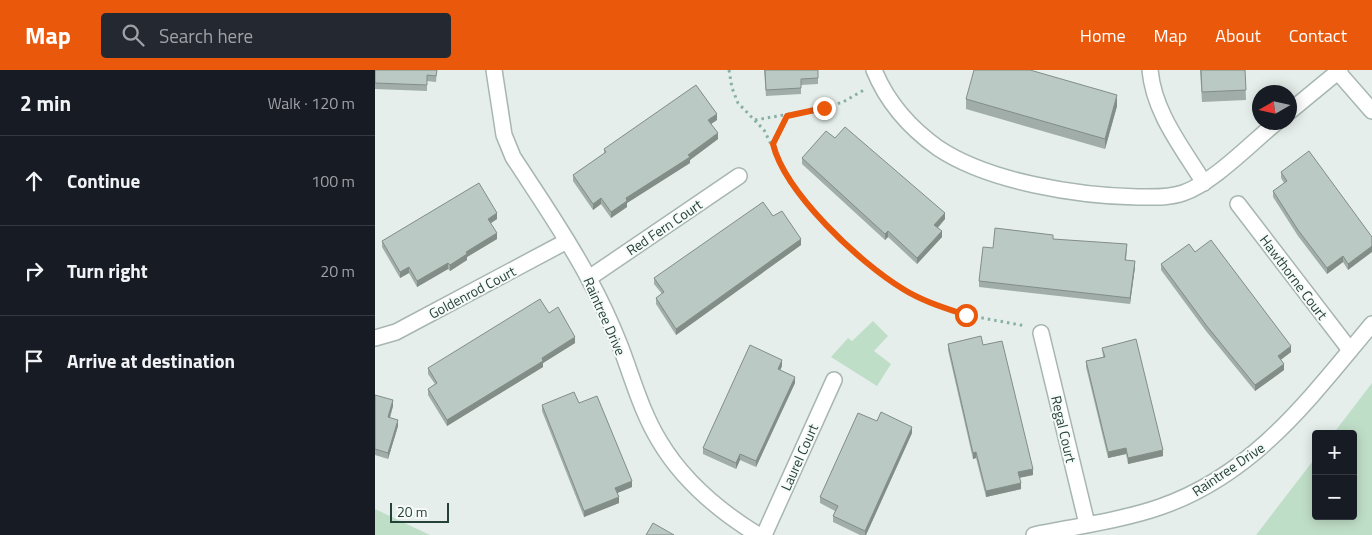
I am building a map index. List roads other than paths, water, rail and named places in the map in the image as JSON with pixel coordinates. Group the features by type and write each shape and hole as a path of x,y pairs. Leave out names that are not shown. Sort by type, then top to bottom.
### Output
{"street":[{"name":"Raintree Drive","path":"494,70 505,134 513,157 589,278 617,340 645,414 660,442 679,470 703,494 729,517 758,535"},
{"path":"1150,70 1155,97 1163,118 1204,182"},
{"path":"1297,105 1339,71 1372,111"},
{"path":"877,76 894,107 916,131 940,149 965,162 1007,177 1057,190 1108,196 1163,197 1183,193 1204,182 1267,130"},
{"name":"Red Fern Court","path":"589,278 739,176"},
{"name":"Hawthorne Court","path":"1238,204 1350,350"},
{"name":"Goldenrod Court","path":"375,338 397,332 567,241"},
{"name":"Raintree Drive","path":"1034,535 1159,508 1191,495 1258,452 1285,426 1372,324"},
{"name":"Regal Court","path":"1041,333 1087,524"},
{"name":"Laurel Court","path":"764,535 834,380"}]}
